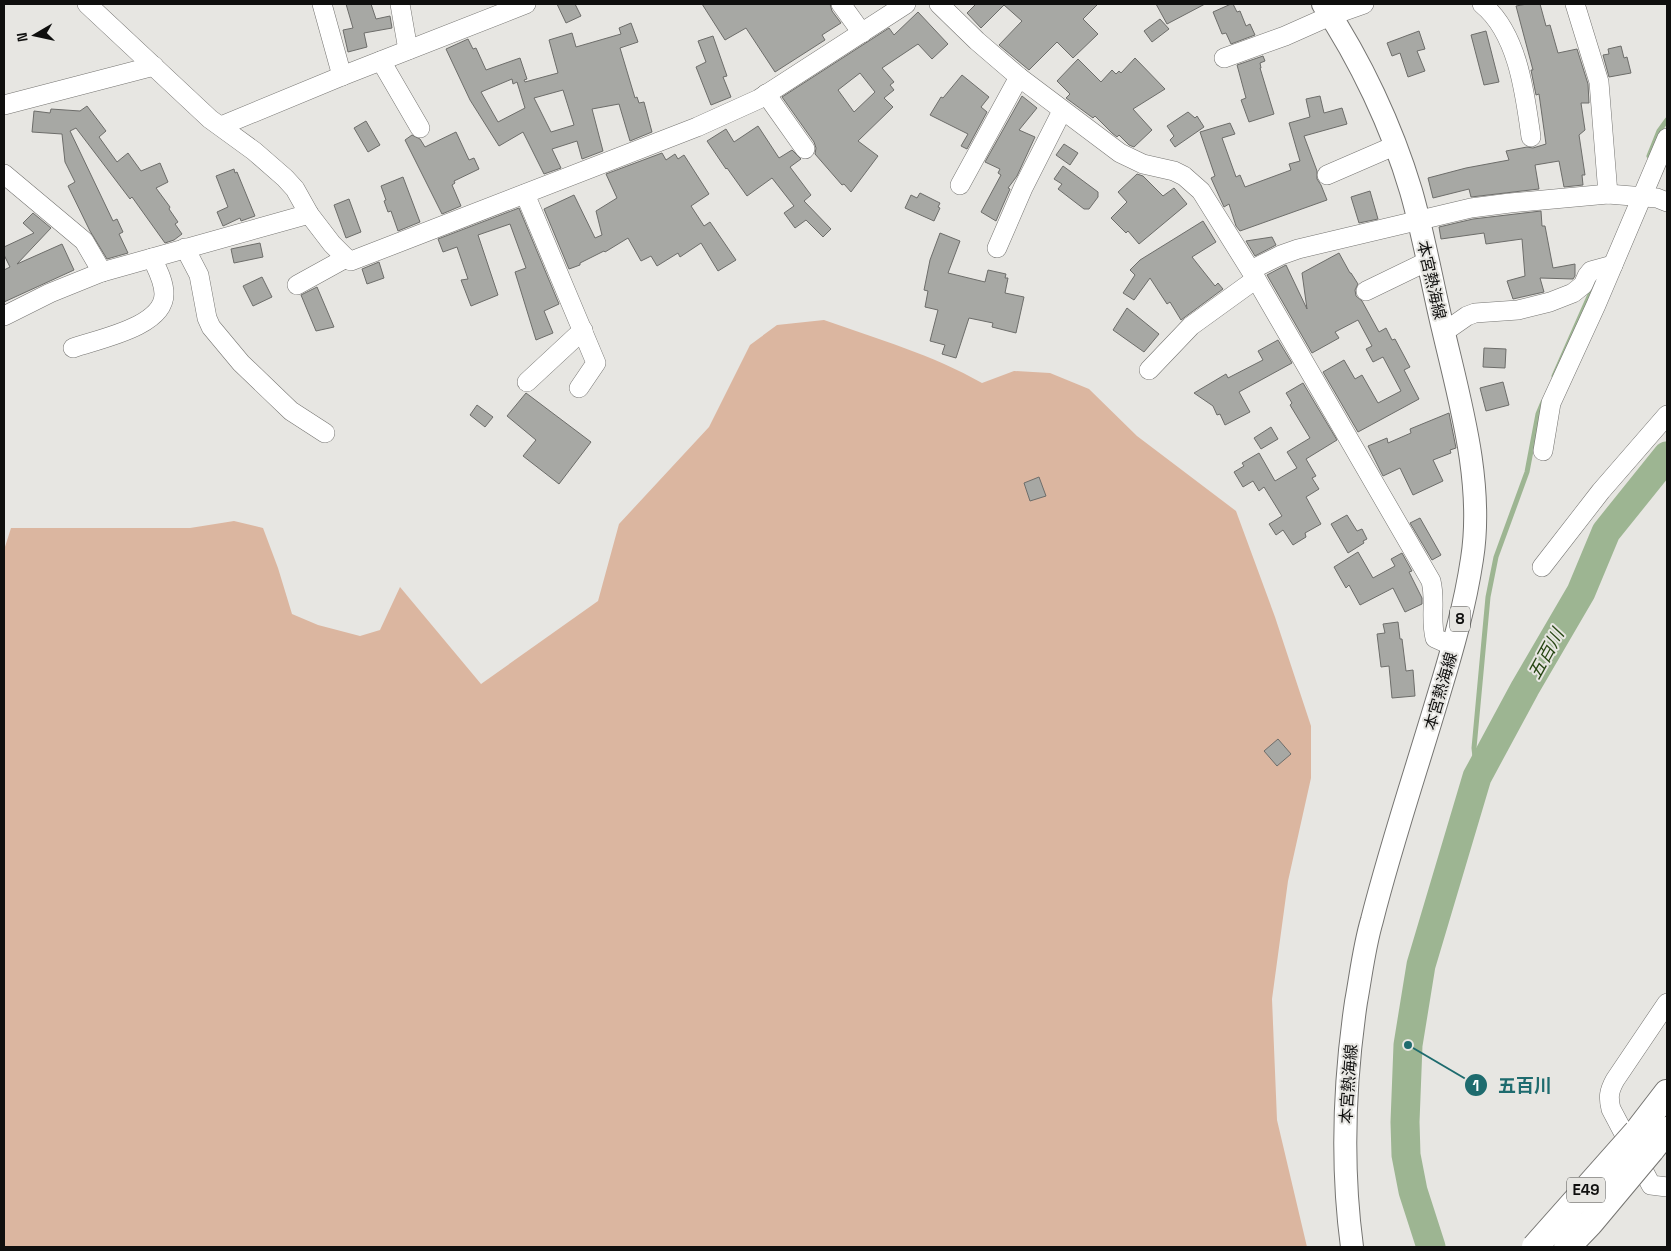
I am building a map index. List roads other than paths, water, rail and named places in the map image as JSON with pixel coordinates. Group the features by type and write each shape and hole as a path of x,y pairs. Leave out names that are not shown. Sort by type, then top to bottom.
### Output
{"highway":[{"name":"E49","path":"1567,1247 1590,1223 1644,1141 1667,1093"},
{"name":"E49","path":"1535,1247 1644,1141 1667,1130"}],"main road":[{"name":"本宮熱海線","path":"1327,10 1365,77 1410,189 1469,443 1475,521 1473,554 1453,646 1371,922 1360,979 1350,1042 1346,1092 1345,1185 1352,1247"}],"street":[{"path":"87,4 210,119 254,151 285,178 295,189 309,214 332,244 351,261 697,127 766,94 906,4"},
{"path":"322,4 342,76"},
{"path":"400,4 408,50"},
{"path":"841,4 862,33"},
{"path":"939,4 977,41 1019,77 1120,153 1143,164 1174,171 1192,181 1201,191 1253,274 1431,581 1434,594 1433,628 1435,638 1453,646"},
{"path":"1224,58 1285,36 1327,10 1364,4"},
{"path":"1482,4 1493,12 1506,35 1518,64 1531,137"},
{"path":"1575,4 1600,82 1608,194"},
{"path":"221,126 381,60 522,5"},
{"path":"381,60 420,128"},
{"path":"4,105 154,66"},
{"path":"960,184 1019,77"},
{"path":"766,94 805,149"},
{"path":"997,248 1023,188 1062,111"},
{"path":"1543,451 1550,403 1613,266 1667,138"},
{"path":"1327,175 1394,146"},
{"path":"4,174 84,240 102,272"},
{"path":"525,194 596,362 579,388"},
{"path":"1149,370 1191,326 1253,274 1281,255 1298,249 1419,222 1471,208 1510,203 1608,194 1657,198 1667,202"},
{"path":"4,316 50,293 102,272 309,214"},
{"path":"185,248 199,275 207,318 211,327 241,362 291,411 325,432"},
{"path":"73,348 147,322 156,314 162,304 164,284 152,258"},
{"path":"297,285 346,258"},
{"path":"1366,291 1428,261"},
{"path":"1444,332 1467,316 1475,313 1530,308 1574,293 1583,285 1587,276 1592,271 1613,266"},
{"path":"526,382 583,330"},
{"path":"1542,567 1601,491 1667,415"},
{"path":"1667,1003 1609,1092 1611,1109 1651,1185 1667,1187"}],"waterway":[{"path":"1649,156 1659,131 1667,120"},
{"path":"1554,376 1599,274"},
{"path":"1477,777 1474,748 1488,597 1496,557 1527,472 1538,414 1543,402"},
{"name":"五百川","path":"1431,1247 1413,1191 1406,1155 1405,1122 1408,1045 1421,965 1477,777 1525,688 1581,592 1606,532 1667,456"}],"place":[{"name":"五百川","path":"1408,1045"}]}
